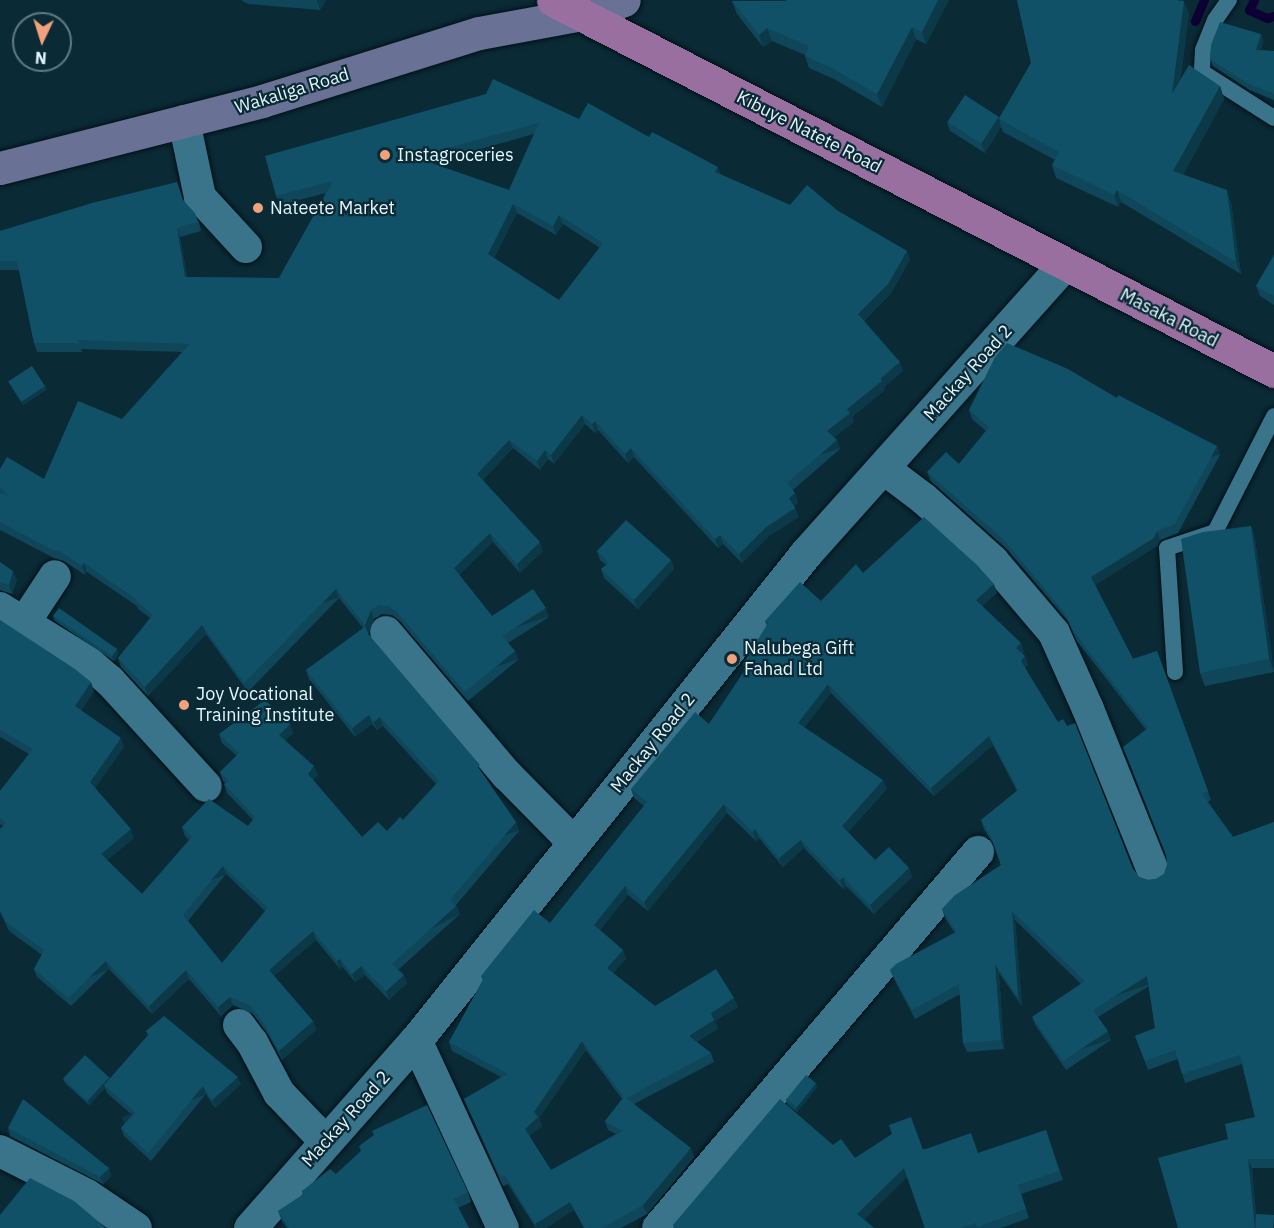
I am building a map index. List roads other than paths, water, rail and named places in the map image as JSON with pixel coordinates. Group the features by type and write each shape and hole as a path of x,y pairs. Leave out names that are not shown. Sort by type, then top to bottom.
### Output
{"main road":[{"name":"Kibuye Natete Road","path":"554,0 1064,264"},
{"name":"Wakaliga Road","path":"0,168 262,101 479,33 583,14 624,0"},
{"name":"Masaka Road","path":"1064,264 1274,371"}],"street":[{"path":"184,121 200,197 246,247"},
{"name":"Mackay Road 2","path":"250,1228 416,1041 806,553 1064,264"},
{"path":"883,468 924,499 993,561 1054,633 1088,709 1153,871"},
{"path":"55,576 12,616 89,663 110,681 206,786"},
{"path":"386,632 507,775 573,842"},
{"path":"658,1228 978,852"},
{"path":"239,1025 252,1042 279,1093 326,1142"},
{"path":"416,1041 503,1228"},
{"path":"0,1150 87,1195 136,1228"}],"lane":[{"path":"1229,0 1215,20 1203,50 1203,72 1274,118"},
{"path":"1175,672 1167,548 1215,532 1274,416"}],"waterway":[{"path":"1195,21 1204,0"},
{"path":"1254,0 1249,10 1267,18 1274,16"}],"place":[{"name":"Instagroceries","path":"385,155"},
{"name":"Nateete Market","path":"258,208"},
{"name":"Nalubega Gift Fahad Ltd","path":"732,659"},
{"name":"Joy Vocational Training Institute","path":"184,705"}]}
